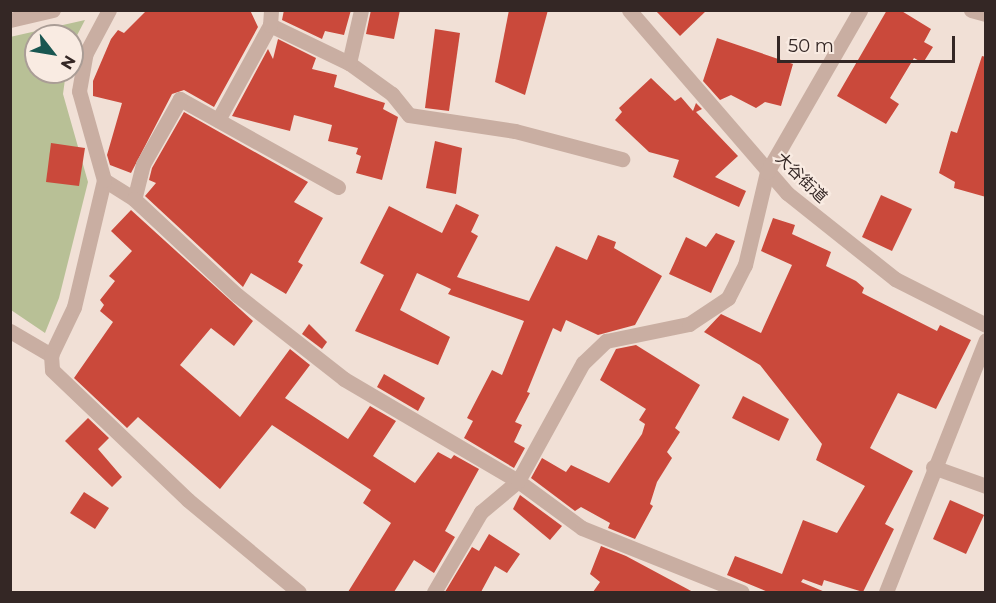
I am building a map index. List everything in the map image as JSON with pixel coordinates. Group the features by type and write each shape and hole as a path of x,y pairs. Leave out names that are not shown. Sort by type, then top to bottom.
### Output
{"street":[{"path":"10,20 53,10"},
{"path":"109,10 86,53 79,92 104,180 74,308 51,355 52,370 188,500 299,592"},
{"path":"349,63 361,10"},
{"name":"大谷街道","path":"629,10 767,172 819,221 895,279 986,326"},
{"path":"434,592 481,512 518,481 583,363 606,341 689,324 728,298 745,265 767,172 860,10"},
{"path":"971,10 986,14"},
{"path":"218,120 271,18 349,63 392,94 409,115 515,131 622,159"},
{"path":"135,199 143,164 180,99 338,187"},
{"path":"104,180 135,199 237,295 344,379 518,481 582,528 731,591"},
{"path":"10,331 51,355"},
{"path":"886,592 933,467 986,340"},
{"path":"933,467 986,486"}],"green space":[{"path":"85,20 83,24 67,24"},
{"path":"24,34 24,84 64,84 63,94 88,182 59,298 45,333 11,310 10,37"}],"building":[{"path":"147,10 250,10 258,27 214,107 184,90 172,94 131,173 110,165 107,155 122,103 93,96 93,81 111,39 118,30 124,33"},
{"path":"284,10 351,10 344,35 325,31 322,39 282,20"},
{"path":"371,10 400,10 394,39 366,34"},
{"path":"509,10 548,10 525,95 495,82"},
{"path":"655,10 707,10 680,36"},
{"path":"887,10 900,10 931,29 924,42 933,47 923,63 914,58 890,98 899,104 886,124 837,96"},
{"path":"435,29 460,33 449,111 425,108"},
{"path":"717,38 793,64 781,106 765,102 756,108 731,95 720,100 703,81"},
{"path":"278,39 316,58 312,69 337,75 334,87 385,103 383,109 398,117 382,180 356,173 361,156 356,154 358,148 328,141 332,125 294,115 290,131 232,116 268,49 273,59"},
{"path":"982,56 986,57 986,197 954,188 955,182 939,173 951,131 957,133"},
{"path":"651,78 675,101 681,97 693,111 696,103 702,109 696,112 738,156 715,177 746,191 739,207 673,177 679,160 649,152 615,120 622,112 619,108"},
{"path":"184,112 308,182 294,202 323,218 298,262 303,265 286,294 251,273 243,287 145,196 156,183 149,180 152,168"},
{"path":"435,141 462,148 456,194 426,188"},
{"path":"51,143 85,148 79,186 46,182"},
{"path":"881,195 912,209 892,251 862,237"},
{"path":"456,204 479,215 471,232 478,236 457,277 529,301 556,246 587,260 598,235 616,242 614,248 662,276 635,325 598,335 566,320 561,332 553,328 527,392 530,393 515,422 522,425 514,442 525,448 514,468 464,438 473,421 467,418 492,370 502,375 524,321 448,294 451,289 417,273 400,310 450,337 438,365 355,331 384,275 360,263 389,206 442,233"},
{"path":"131,210 253,321 234,346 211,328 180,365 240,417 290,349 310,365 285,398 348,439 370,406 396,421 373,456 415,483 438,452 451,459 454,455 479,469 445,531 455,537 434,573 414,560 394,592 348,592 391,523 363,503 371,490 272,425 220,489 138,417 127,428 74,378 113,322 100,311 104,305 100,300 115,281 109,276 132,251 111,231"},
{"path":"773,218 795,225 792,234 831,252 826,266 856,281 864,288 862,293 937,331 940,325 971,340 936,409 898,393 870,448 913,471 885,524 894,529 863,592 824,580 822,586 803,579 801,582 825,592 768,592 727,575 735,556 782,574 803,520 837,533 865,486 816,460 822,444 760,365 704,332 721,314 761,333 792,265 761,251"},
{"path":"716,233 735,241 711,293 669,274 686,237 706,247"},
{"path":"309,324 327,342 322,349 302,334"},
{"path":"636,345 700,385 675,428 680,432 667,452 672,458 657,482 650,504 653,506 635,539 608,528 610,523 581,507 575,511 531,478 542,458 566,472 571,465 609,483 642,434 645,424 639,420 646,409 600,380 616,349"},
{"path":"384,374 425,398 418,411 377,387"},
{"path":"743,396 789,419 779,441 732,418"},
{"path":"88,418 109,438 98,449 122,477 112,487 65,441"},
{"path":"84,492 109,508 95,529 70,513"},
{"path":"520,495 562,526 550,540 513,509"},
{"path":"950,500 984,515 966,554 933,539"},
{"path":"489,534 520,554 507,573 495,566 481,592 445,592 472,547 479,551"},
{"path":"601,546 626,556 693,592 593,592 600,582 590,574"}]}
